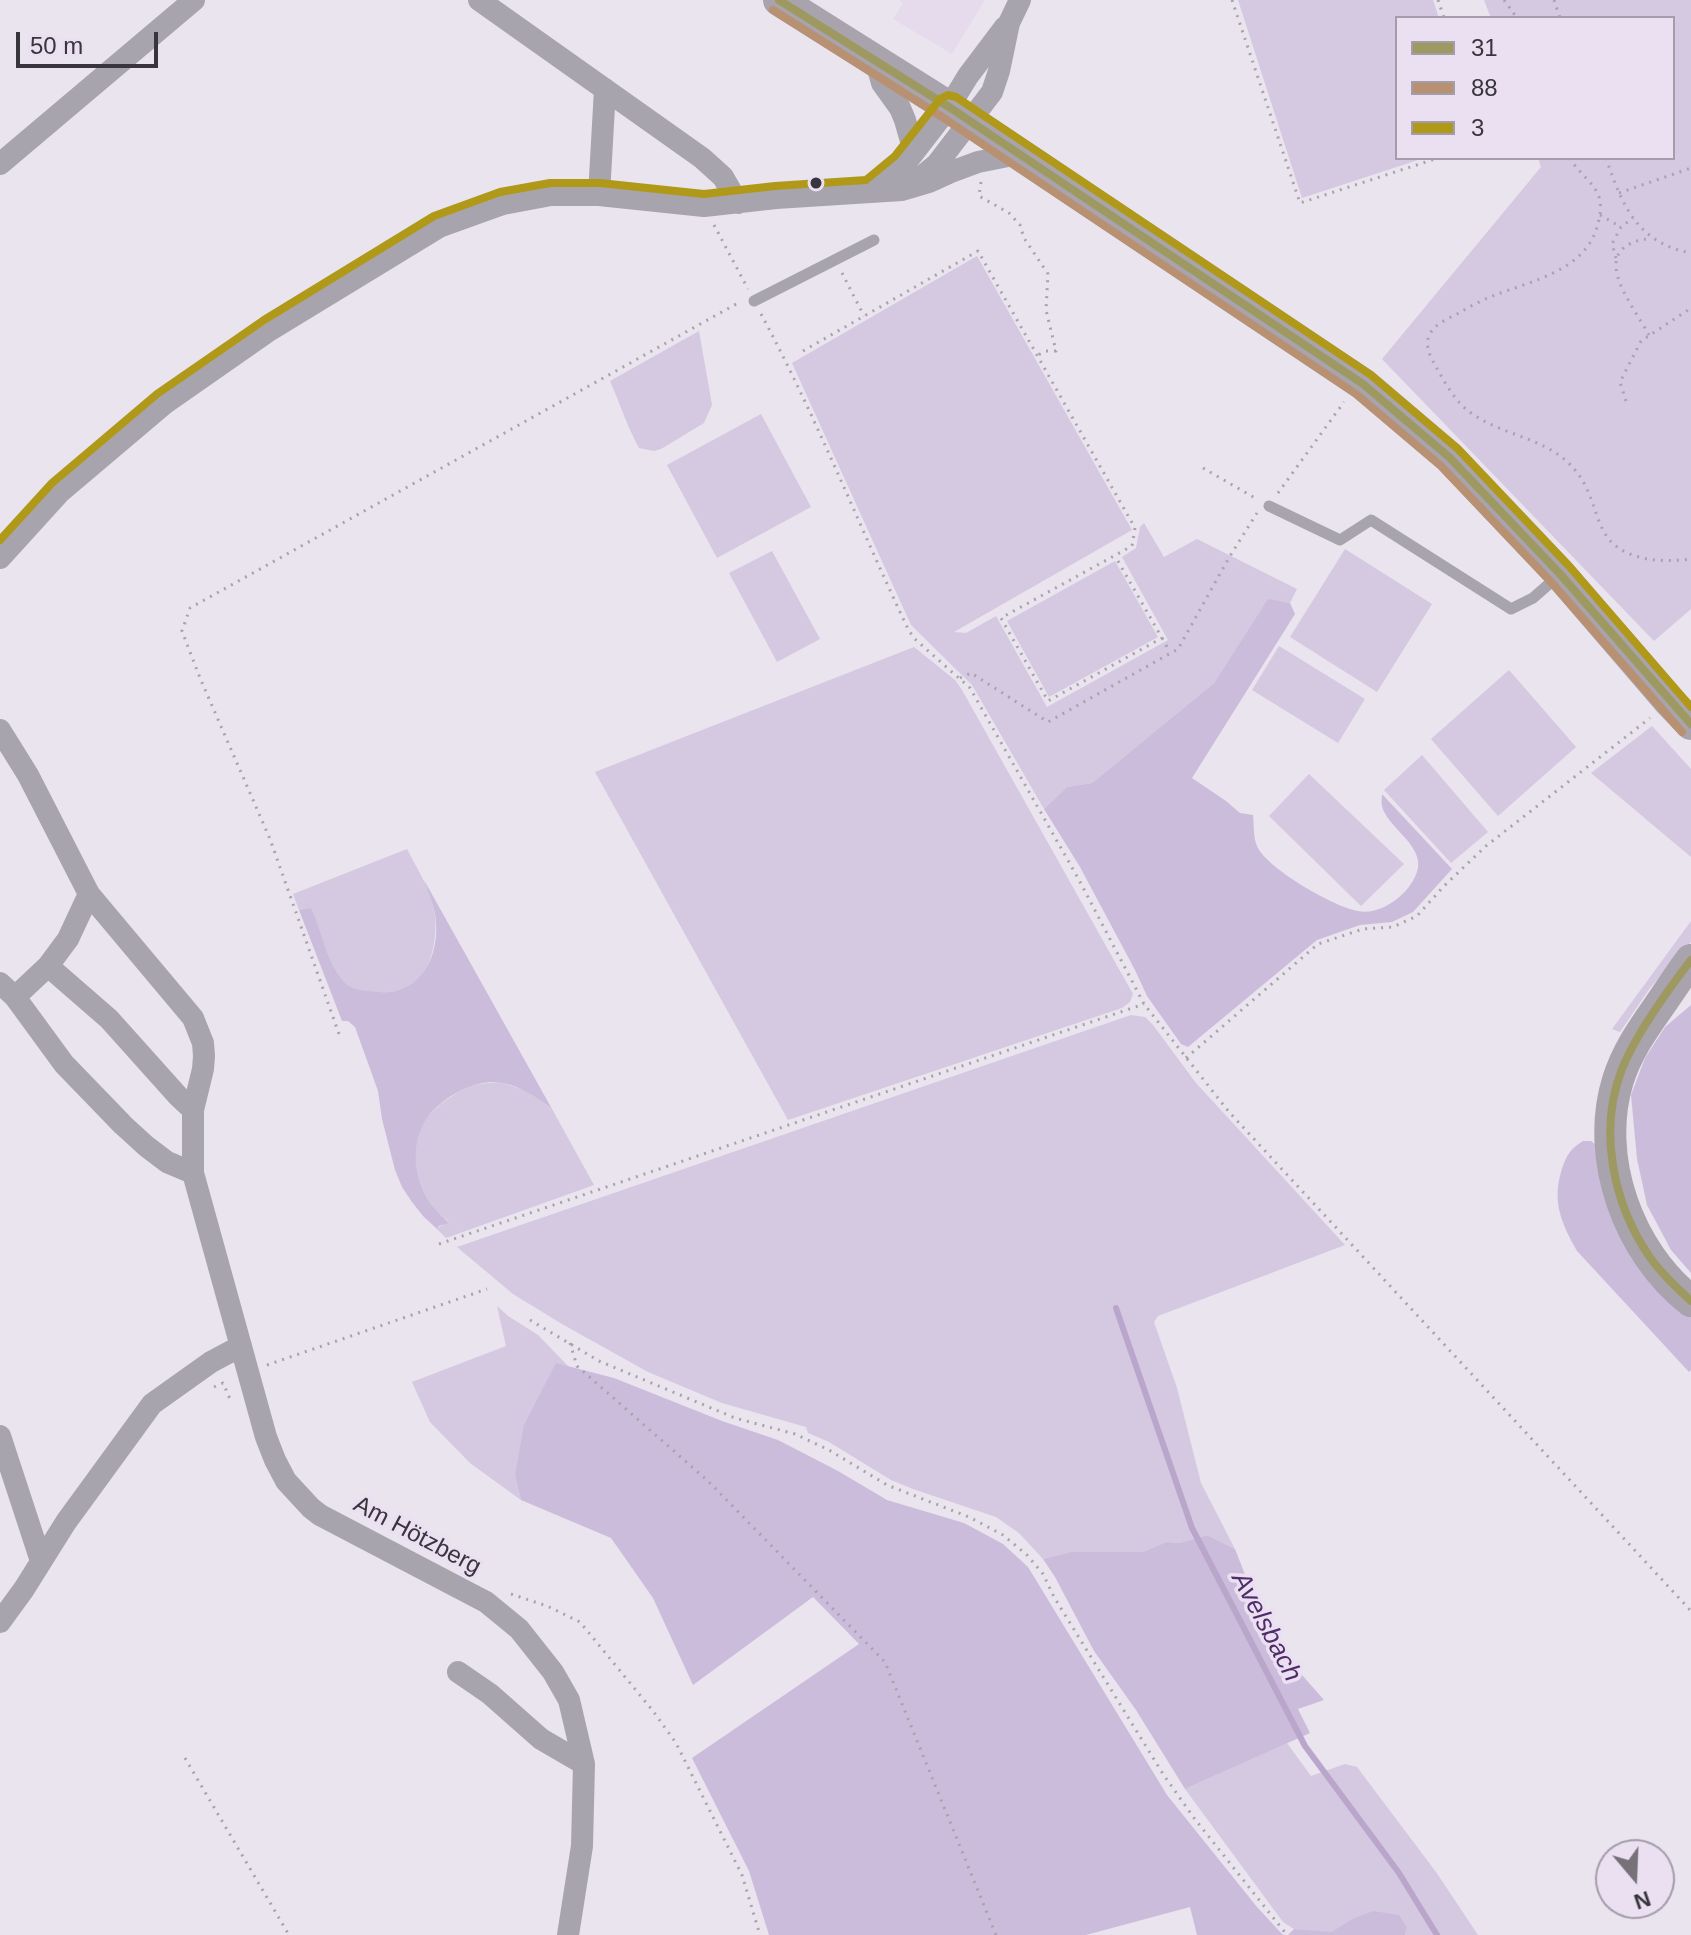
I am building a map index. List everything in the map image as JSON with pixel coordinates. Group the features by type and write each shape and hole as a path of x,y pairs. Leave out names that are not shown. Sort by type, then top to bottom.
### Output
{"main road":[{"path":"779,0 1117,217 1363,384 1449,457 1560,574 1680,713"},
{"path":"1691,960 1680,985 1641,1031 1626,1059 1611,1116 1611,1139 1619,1188 1635,1231 1658,1269 1691,1301"}],"street":[{"path":"0,164 194,0"},
{"path":"479,0 702,158 723,177 738,203"},
{"path":"870,192 901,169 930,130 992,92 1009,23 1020,0"},
{"path":"876,61 882,83 905,120 911,141 911,156"},
{"path":"599,195 605,89"},
{"path":"902,190 937,164 960,114"},
{"path":"0,558 60,492 164,404 270,330 439,227 503,204 551,195 599,195 704,206 902,190 978,162 1018,154"},
{"name":"Am Hötzberg","path":"0,730 28,775 89,894 193,1018 199,1030 204,1056 193,1110 195,1182 266,1437 286,1481 320,1515 486,1602 519,1629 553,1672 569,1700 584,1764 582,1846 568,1935"},
{"path":"89,894 68,939 48,966 8,990 64,1064 123,1125 195,1182"},
{"path":"48,966 109,1019 193,1110"},
{"path":"0,1622 87,1492 152,1404 211,1362 241,1346"},
{"path":"0,1436 41,1561"},
{"path":"458,1672 490,1694 541,1739 584,1764"}],"lane":[{"path":"753,298 874,240"},
{"path":"1269,506 1340,540 1371,520 1511,609 1533,598 1560,574"}],"path":[{"path":"1232,0 1300,203 1432,160"},
{"path":"1571,160 1599,196 1600,215 1594,237 1587,248 1569,264 1544,277 1482,301 1444,320 1429,335 1428,349 1447,384 1468,411 1536,441 1564,458 1575,469 1587,489 1603,531 1613,545 1629,554 1657,560 1691,559"},
{"path":"1607,160 1618,193 1633,218 1652,238 1679,251 1691,253"},
{"path":"1618,193 1691,168"},
{"path":"982,183 979,196 1009,213 1020,225 1024,238 1048,274 1046,310 1056,351 1035,356"},
{"path":"704,206 780,349 909,631 970,688 1078,878 1144,1004 1229,1112 1691,1611"},
{"path":"1600,215 1621,227"},
{"path":"1616,258 1612,244 1621,227 1633,218"},
{"path":"1649,335 1614,268 1619,251 1624,247 1636,240 1652,238"},
{"path":"803,351 978,251 1135,528 1132,546 1001,618 1048,701 1162,638"},
{"path":"847,283 864,316"},
{"path":"339,1034 270,839 182,631 190,608 753,298"},
{"path":"1626,401 1620,382 1641,341 1691,308"},
{"path":"1269,506 1345,401"},
{"path":"960,678 971,673 1048,722 1178,649 1264,503 1203,468"},
{"path":"1115,556 1171,654"},
{"path":"1186,1058 1318,944 1363,929 1393,927 1417,916 1486,846 1661,710 1680,713"},
{"path":"439,1244 1144,1004"},
{"path":"248,1372 487,1289"},
{"path":"530,1320 599,1361 735,1418 795,1434 829,1450 887,1485 969,1517 1003,1535 1027,1555 1043,1574 1054,1597 1163,1774 1287,1935"},
{"path":"570,1343 577,1366 708,1481 885,1662 996,1935"},
{"path":"211,1388 223,1383 230,1399"},
{"path":"486,1602 505,1592 547,1606 580,1622 626,1677 676,1743 742,1875 760,1935"},
{"path":"185,1758 289,1935"}],"shaded area":[{"path":"899,0 985,0 952,54 893,19 903,3"},
{"path":"1238,0 1433,0 1438,16 1395,16 1395,160 1418,160 1302,198"},
{"path":"1484,0 1691,0 1691,609 1654,641 1382,359 1541,167 1539,160 1675,160 1675,16 1490,16"},
{"path":"977,256 1132,530 954,632 966,633 996,616 1047,707 1168,640 1122,557 1136,548 1140,527 1144,523 1164,557 1197,539 1297,589 1290,603 1268,600 1214,683 1092,783 1067,787 1044,809 972,685 911,625 792,363"},
{"path":"699,331 712,405 704,423 661,449 639,448 610,381"},
{"path":"761,414 811,507 717,558 667,465"},
{"path":"1345,549 1432,604 1377,692 1290,637"},
{"path":"772,551 820,639 777,662 729,573"},
{"path":"1115,561 1158,637 1049,697 1007,621"},
{"path":"1268,599 1290,603 1295,614 1192,778 1240,813 1253,815 1257,846 1273,865 1302,885 1347,908 1367,912 1386,906 1410,886 1418,868 1415,851 1385,814 1382,794 1452,869 1413,912 1392,922 1360,925 1317,940 1188,1047 1181,1044 1147,996 1080,867 1044,809 1067,787 1092,783 1214,683"},
{"path":"1279,646 1365,699 1338,743 1252,690"},
{"path":"914,647 955,680 962,690 1133,994 1130,1002 1122,1008 788,1120 595,772"},
{"path":"1509,670 1576,747 1498,816 1431,739"},
{"path":"1652,726 1691,769 1691,857 1591,773"},
{"path":"1422,755 1488,832 1451,863 1384,790"},
{"path":"1309,774 1404,864 1361,906 1269,816"},
{"path":"407,849 433,905 435,928 432,954 421,977 400,991 384,993 353,988 338,976 311,909 299,910 293,894"},
{"path":"424,880 552,1109 523,1090 492,1082 467,1088 434,1110 421,1129 416,1154 417,1171 425,1195 449,1223 437,1229 423,1216 402,1187 382,1119 378,1091 355,1027 348,1021 342,1021 299,910 311,908 329,956 344,982 360,990 393,992 405,988 424,972 434,949 435,916"},
{"path":"1691,921 1691,942 1650,988 1620,1032 1612,1029"},
{"path":"1691,1005 1691,1273 1671,1250 1647,1205 1637,1159 1631,1095 1645,1058 1665,1027"},
{"path":"1131,1015 1145,1017 1153,1025 1196,1083 1345,1245 1158,1316 1154,1322 1177,1388 1201,1483 1235,1549 1207,1535 1180,1543 1166,1542 1143,1552 1070,1552 1043,1559 1019,1533 996,1517 891,1480 829,1442 808,1433 806,1427 722,1403 648,1372 513,1294 457,1247"},
{"path":"500,1082 527,1091 552,1109 594,1185 446,1238 437,1229 449,1222 427,1200 419,1183 415,1154 418,1135 430,1115 449,1098 473,1086"},
{"path":"1583,1141 1591,1141 1599,1147 1691,1315 1689,1372 1577,1251 1567,1232 1558,1204 1558,1183 1567,1157"},
{"path":"497,1306 538,1335 568,1366 556,1364 515,1476 521,1500 470,1463 430,1422 412,1382 506,1346"},
{"path":"556,1363 614,1378 778,1440 887,1500 964,1523 1003,1544 1028,1567 1167,1795 1283,1935 1197,1935 1190,1907 1086,1935 769,1935 749,1871 692,1758 859,1644 813,1597 693,1685 653,1598 611,1538 521,1500 515,1476 524,1425"},
{"path":"1207,1535 1235,1549 1259,1610 1295,1667 1324,1700 1298,1709 1310,1733 1185,1789 1136,1710 1094,1651 1043,1559 1070,1552 1143,1552 1166,1542 1180,1543"},
{"path":"1287,1743 1311,1776 1345,1764 1357,1767 1436,1872 1478,1935 1405,1935 1407,1928 1350,1920 1331,1932 1322,1932 1294,1929 1283,1922 1185,1789"},
{"path":"1373,1911 1399,1915 1407,1928 1405,1935 1288,1935 1294,1929 1331,1932"}],"waterway":[{"name":"Avelsbach","path":"1116,1308 1192,1528 1305,1746 1399,1873 1437,1935"}],"transit line":[{"name":"31","path":"779,0 949,107 1363,384 1449,457 1560,574 1691,724"},
{"name":"88","path":"773,10 942,117 1356,394 1441,466 1551,582 1682,732"},
{"name":"3","path":"0,540 52,483 157,394 264,320 434,216 500,192 550,183 600,183 704,194 866,180 895,156 940,99 948,95 956,97 1371,375 1458,449 1569,566 1691,707"},
{"name":"31","path":"1691,960 1628,1055 1615,1092 1611,1116 1613,1166 1626,1213 1649,1256 1691,1301"}]}
